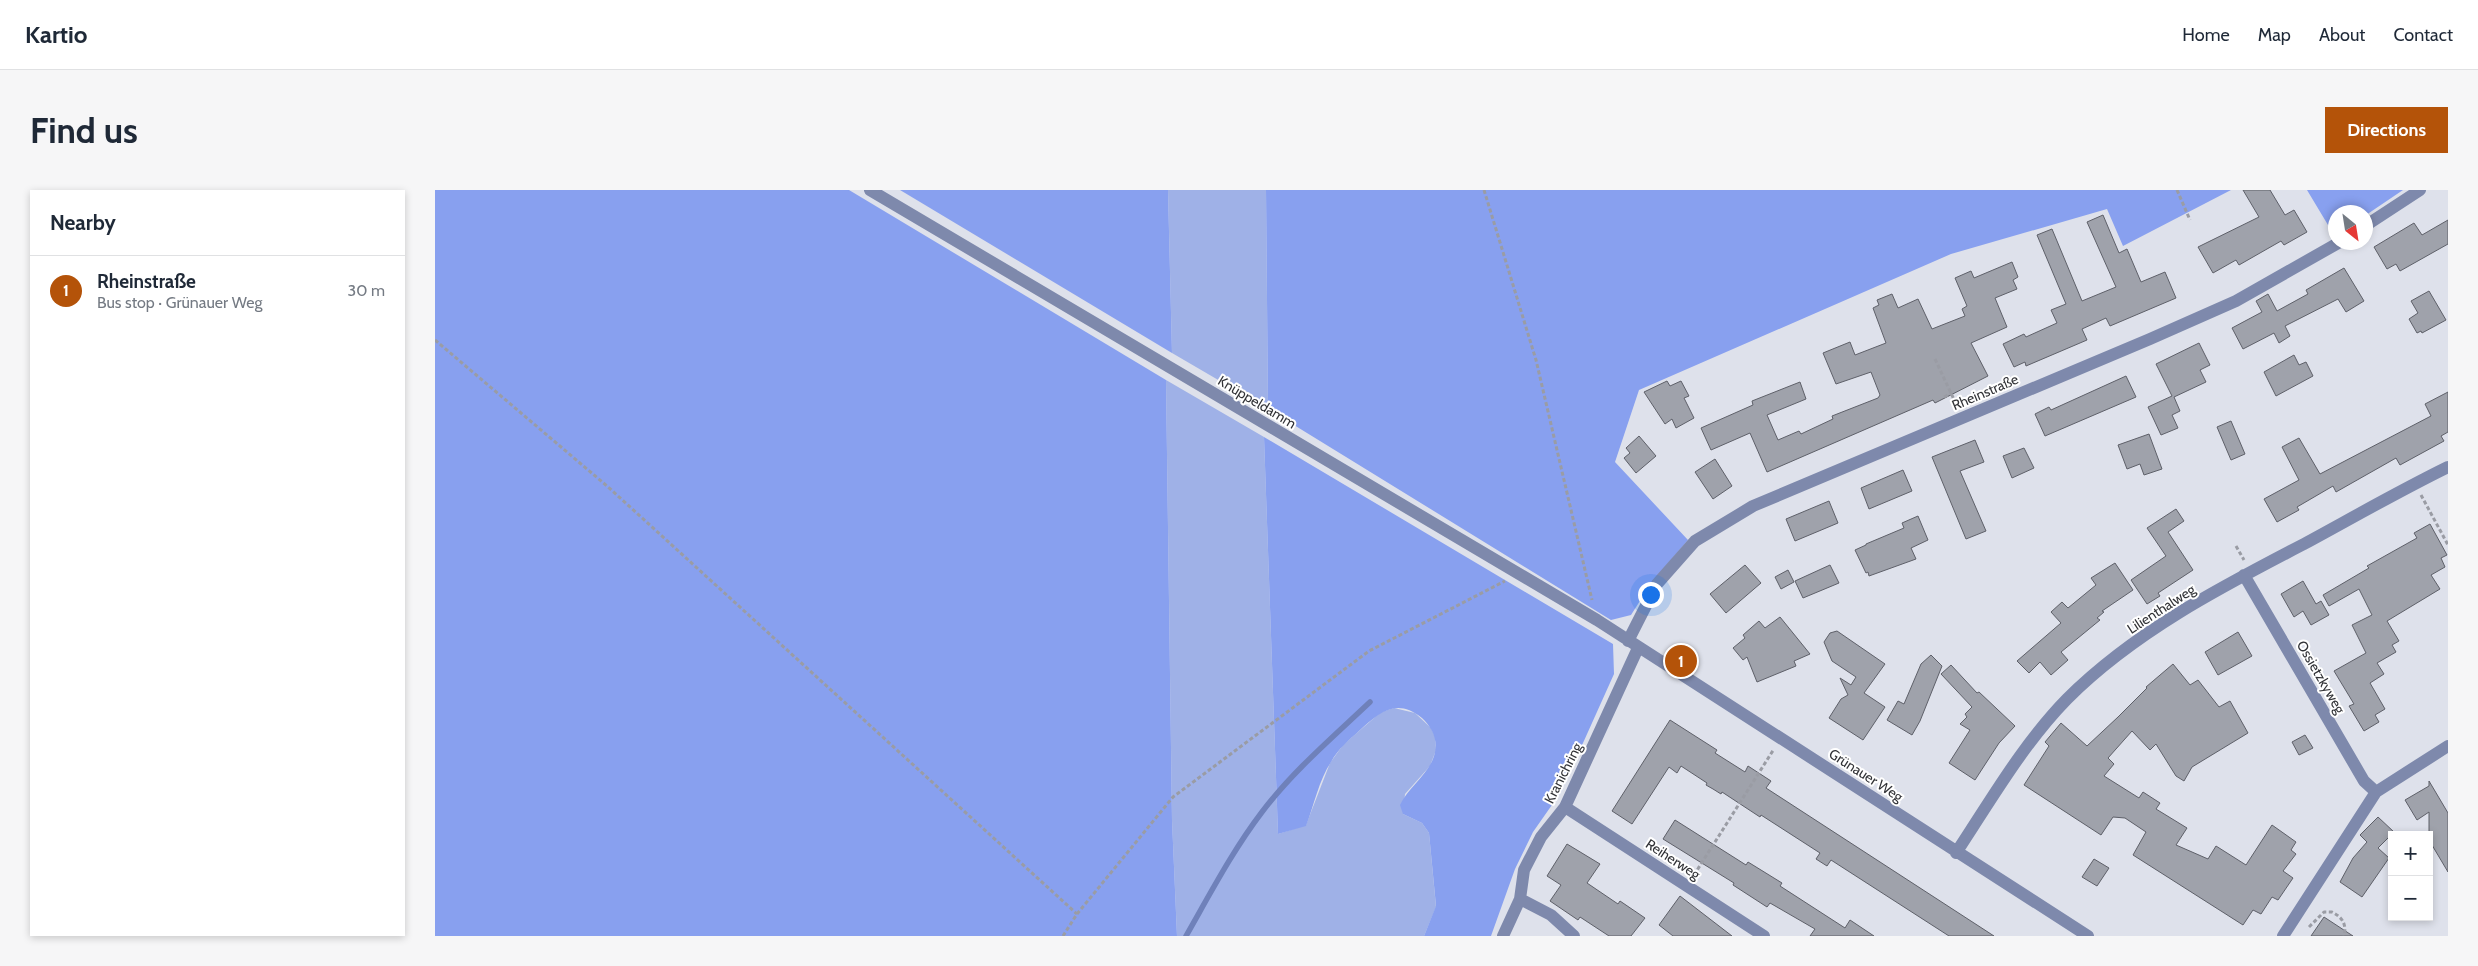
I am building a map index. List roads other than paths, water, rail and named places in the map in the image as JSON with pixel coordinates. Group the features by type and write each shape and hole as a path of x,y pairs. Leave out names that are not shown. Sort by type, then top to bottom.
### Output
{"street":[{"name":"Knüppeldamm","path":"870,190 1597,620 1633,645"},
{"path":"2373,221 2420,190"},
{"name":"Rheinstraße","path":"1633,645 1657,584 1695,541 1753,506 2150,340 2236,301 2328,249"},
{"name":"Lilienthalweg","path":"1956,852 2029,743 2081,686 2112,660 2179,613 2244,575 2448,468"},
{"name":"Ossietzkyweg","path":"2244,575 2364,781 2376,792"},
{"name":"Grünauer Weg","path":"1633,645 1781,737 2088,936"},
{"name":"Kranichring","path":"1503,936 1520,899 1523,870 1541,837 1565,807 1633,645"},
{"path":"2283,936 2376,792 2448,746"},
{"name":"Reiherweg","path":"1565,807 1765,936"},
{"path":"1520,899 1551,915 1574,936"}],"waterway":[{"path":"1186,936 1213,888 1262,812 1300,768 1370,702"}],"place":[{"name":"Rheinstraße","path":"1681,661"}]}
